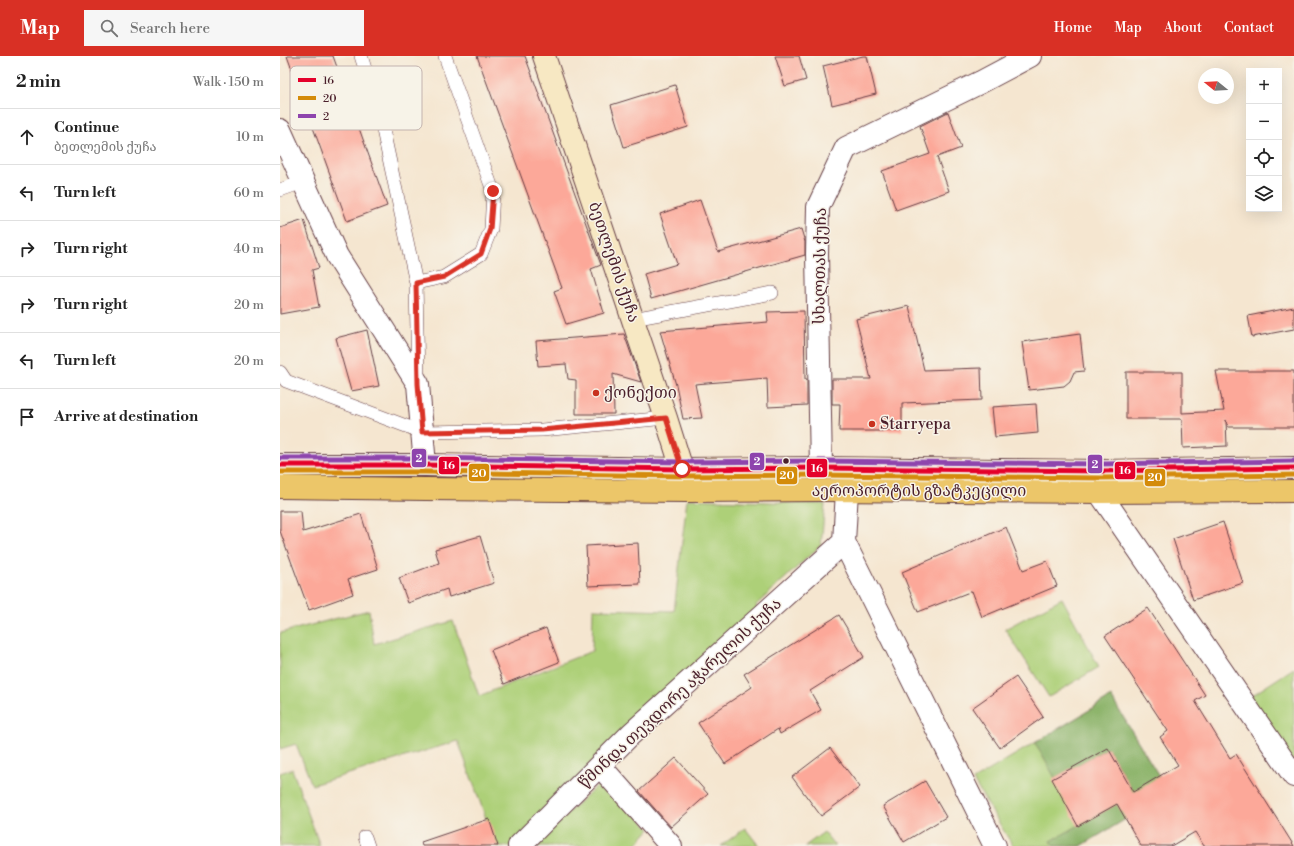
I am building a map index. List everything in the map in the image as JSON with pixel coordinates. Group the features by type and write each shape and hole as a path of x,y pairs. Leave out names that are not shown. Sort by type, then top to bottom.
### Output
{"highway":[{"name":"აეროპორტის გზატკეცილი","path":"280,465 1101,471 1294,468"},
{"name":"აეროპორტის გზატკეცილი","path":"280,486 679,491 1294,491"}],"street":[{"name":"ბეთლემის ქუჩა","path":"544,56 682,469"},
{"name":"სხალთას ქუჩა","path":"821,468 817,262 818,208 846,148 981,82 1020,58"},
{"path":"280,130 337,256 418,384 425,465"},
{"path":"847,491 844,542 995,846"},
{"path":"1099,492 1294,776"},
{"name":"წმინდა თევდორე აჭარელის ქუჩა","path":"519,846 631,734 844,542"},
{"path":"600,766 671,846"}],"lane":[{"path":"361,56 364,66"},
{"path":"416,283 444,277 481,254 490,229 493,191 445,56"},
{"path":"383,130 416,283 418,384"},
{"path":"280,190 303,182"},
{"path":"633,319 772,293"},
{"path":"280,372 286,381 422,432 542,430 666,418"}],"green space":[{"path":"687,499 825,504 821,545 756,605 760,618 519,846 496,846 458,741 312,785 296,744 280,749 280,633 369,610 374,644 453,621 479,696 592,651 593,609 674,611"},
{"path":"1062,598 1099,667 1049,697 1005,629"},
{"path":"1294,668 1294,764 1248,698"},
{"path":"1111,697 1169,793 1081,846 1013,846 973,780"},
{"path":"1111,697 1159,776 1146,807 1081,846 1054,846 1051,841 1134,794 1108,748 1055,778 1035,743"},
{"path":"292,769 320,846 280,846 280,773"},
{"path":"603,780 650,829 635,846 533,846"},
{"path":"745,828 759,846 721,846"},
{"path":"824,832 835,846 805,846"}],"building":[{"path":"287,56 333,56 337,66 291,66"},
{"path":"477,56 525,56 601,265 591,269 604,313 566,324 554,291 562,288"},
{"path":"775,56 799,56 806,80 785,86"},
{"path":"867,56 876,94 832,105 823,66"},
{"path":"675,85 688,127 624,147 611,105"},
{"path":"948,112 961,148 937,157 949,191 896,210 882,171 930,154 920,126"},
{"path":"314,130 360,130 387,206 347,221"},
{"path":"700,200 718,252 801,229 805,242 805,255 651,299 644,274 677,264 660,214"},
{"path":"304,220 319,268 312,270 319,307 280,314 280,228"},
{"path":"909,306 924,370 981,368 982,400 902,403 902,431 839,431 840,404 832,404 832,379 871,379 856,319"},
{"path":"1294,307 1294,329 1252,337 1248,316"},
{"path":"804,311 807,405 768,407 767,378 695,384 702,418 683,419 676,385 660,331 768,322 767,312"},
{"path":"367,330 379,386 351,391 336,338"},
{"path":"624,334 641,382 613,374 614,414 576,414 576,380 568,379 566,364 538,366 536,341"},
{"path":"1080,334 1084,371 1074,372 1070,381 1064,386 1029,390 1022,342"},
{"path":"1216,371 1294,371 1294,427 1228,427 1226,420 1227,446 1183,448 1182,419 1126,419 1126,372 1182,372 1182,413 1224,411"},
{"path":"1036,404 1038,433 995,437 992,407"},
{"path":"280,511 301,511 303,532 361,514 378,569 348,579 353,594 309,610 280,531"},
{"path":"1223,522 1243,583 1193,600 1173,539"},
{"path":"1006,527 1023,570 1047,561 1057,586 982,617 972,591 918,612 902,572"},
{"path":"480,536 494,583 449,597 447,589 408,603 399,578 439,563 435,549"},
{"path":"638,543 640,584 588,586 586,546"},
{"path":"1148,608 1205,695 1195,701 1230,758 1236,754 1294,846 1204,846 1195,832 1171,846 1141,846 1117,804 1078,826 1052,779 1108,748 1133,792 1178,765 1160,737 1168,731 1105,636"},
{"path":"839,615 864,657 810,691 821,710 780,734 778,729 725,764 698,723 752,687 744,674"},
{"path":"546,628 559,662 504,684 491,650"},
{"path":"1016,677 1043,717 1000,748 972,708"},
{"path":"830,748 860,787 821,816 792,777"},
{"path":"676,758 708,794 671,827 639,791"},
{"path":"925,781 946,817 904,842 883,806"},
{"path":"489,819 498,846 422,846 421,842"}],"transit line":[{"name":"2","path":"280,458 1101,464 1294,461"},
{"name":"16","path":"280,465 1101,471 1294,468"},
{"name":"20","path":"280,472 1101,478 1294,475"}],"place":[{"name":"ქონექთი","path":"596,393"},
{"name":"Starryepa","path":"872,424"}],"route":[{"path":"493,191 490,229 481,254 444,277 416,283 418,384 422,432 542,430 666,418 682,469"}]}
